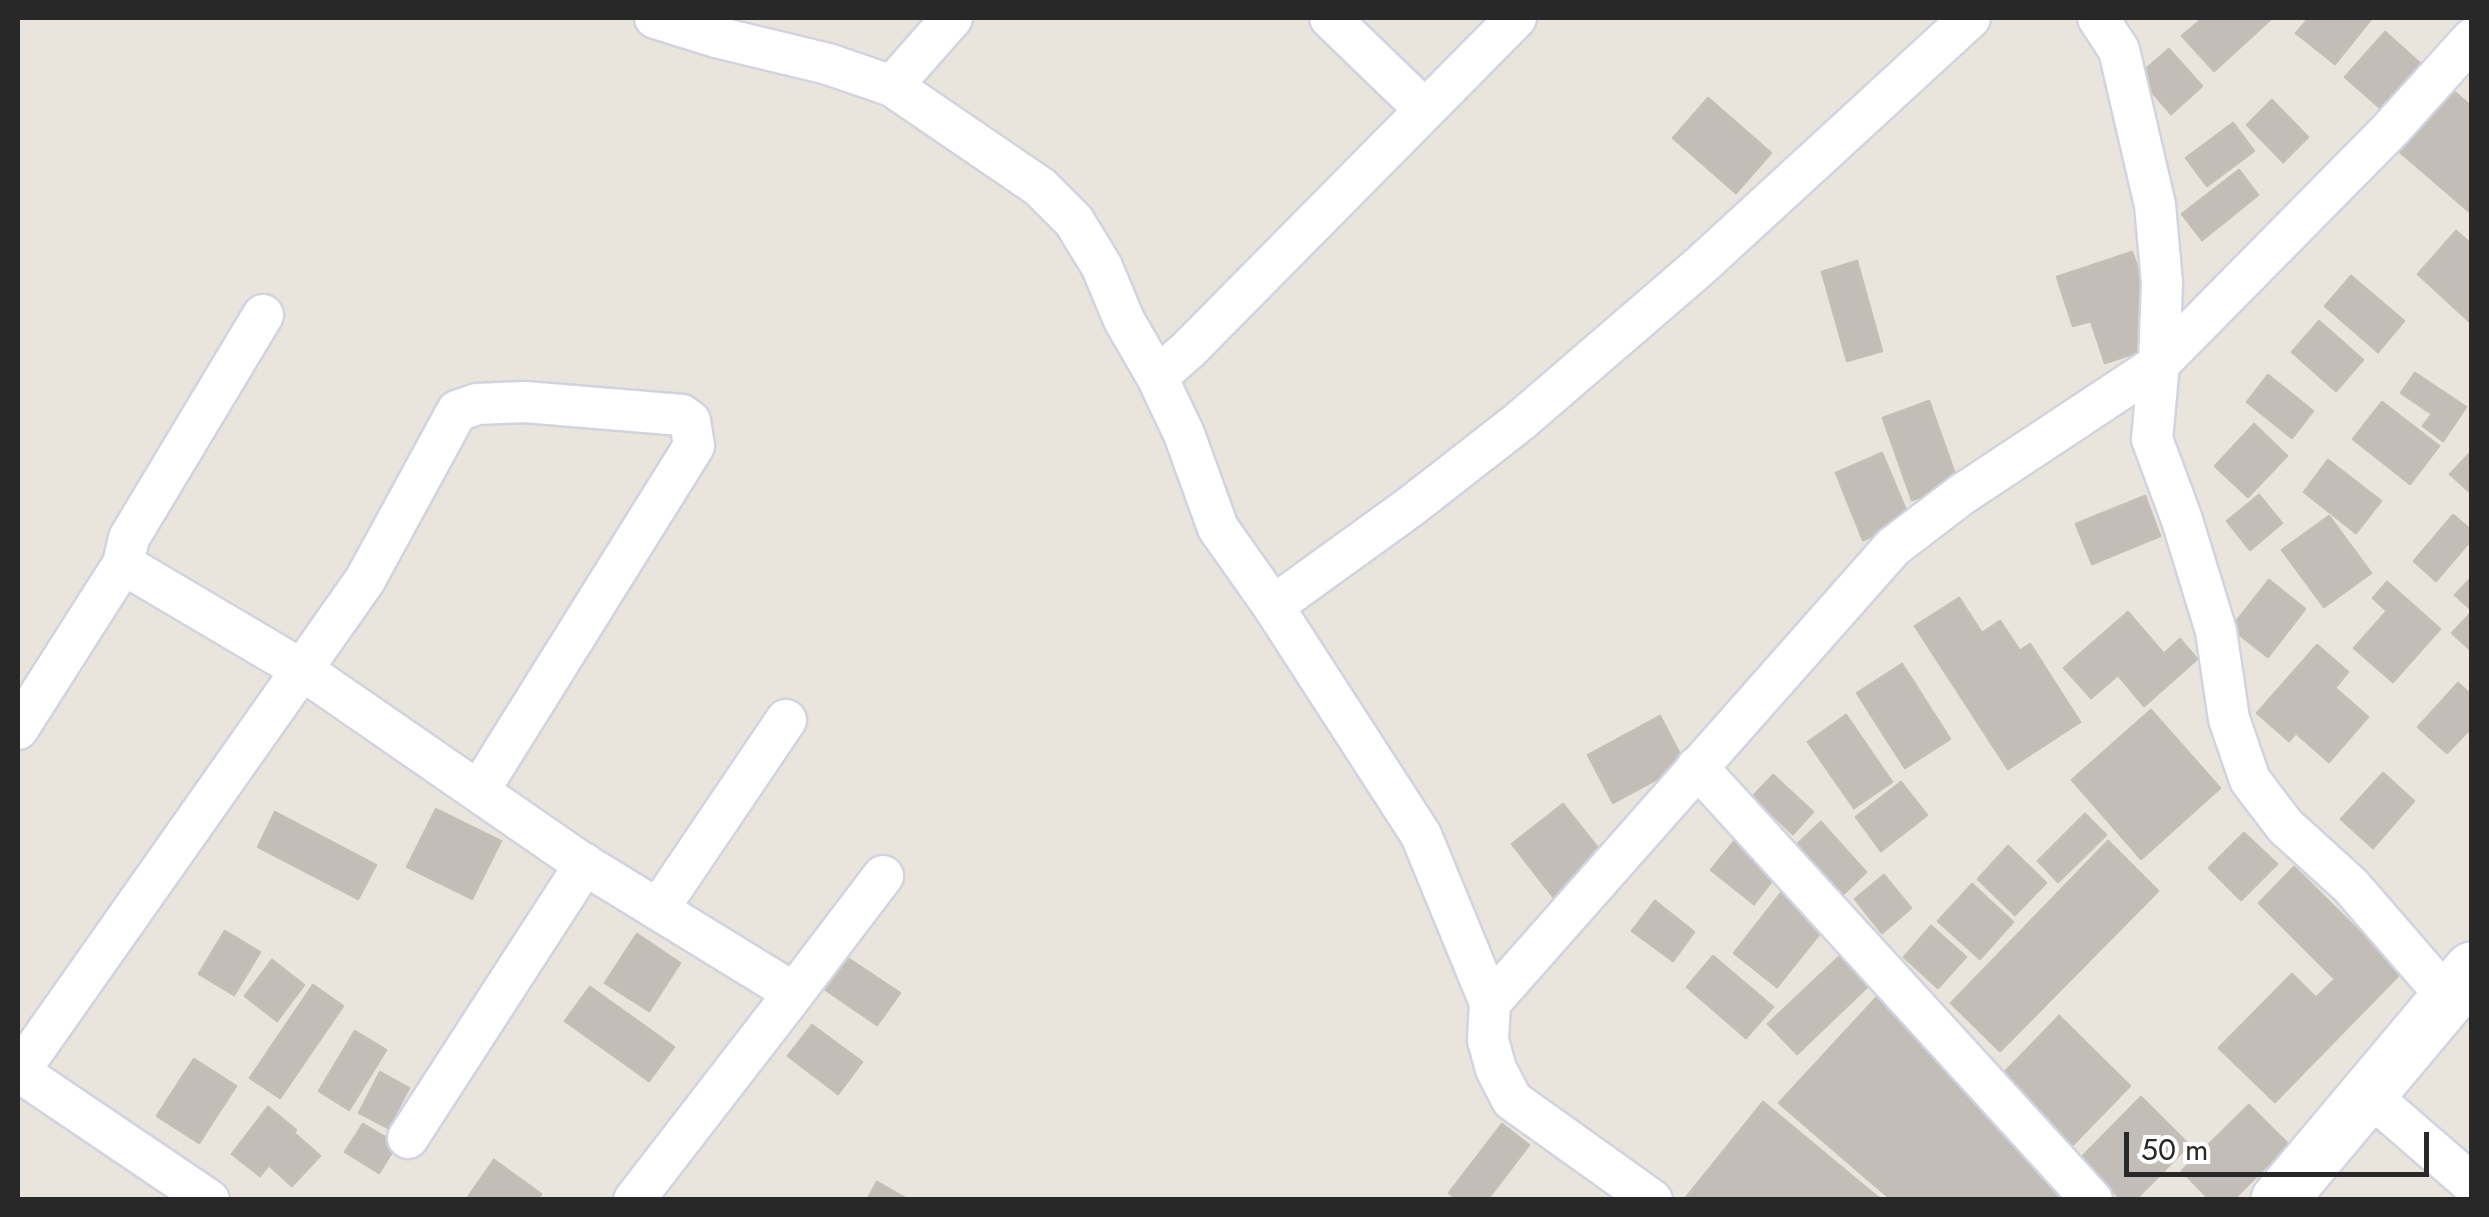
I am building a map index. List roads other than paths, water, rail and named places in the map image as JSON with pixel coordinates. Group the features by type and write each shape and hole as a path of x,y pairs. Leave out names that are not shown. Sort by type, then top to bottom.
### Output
{"main road":[{"path":"2280,1200 2459,984"}],"street":[{"path":"655,18 828,64 892,86 1040,187 1074,221 1102,267 1124,320 1184,434 1218,528 1274,606 1420,834 1490,1002 1488,1040 1512,1100 1652,1200"},
{"path":"892,86 952,18"},
{"path":"1330,18 1424,109"},
{"path":"1157,377 1516,18"},
{"path":"1274,606 1519,422 1699,268 1970,18"},
{"path":"2098,18 2119,50 2155,206 2162,282 2160,364 2152,439 2216,631 2229,719 2250,780 2285,826 2459,984"},
{"path":"1490,1002 1893,547 1961,495 2160,364 2390,130 2472,39"},
{"path":"18,728 123,564 129,538 263,315"},
{"path":"209,1200 18,1072 365,580 457,411 477,404 525,402 682,415 690,422 694,446 480,790"},
{"path":"123,564 304,671 584,864 794,993"},
{"path":"659,908 786,720"},
{"path":"1698,767 2092,1200"},
{"path":"408,1138 584,864"},
{"path":"634,1200 883,876"},
{"path":"2367,1093 2472,1184"}]}
